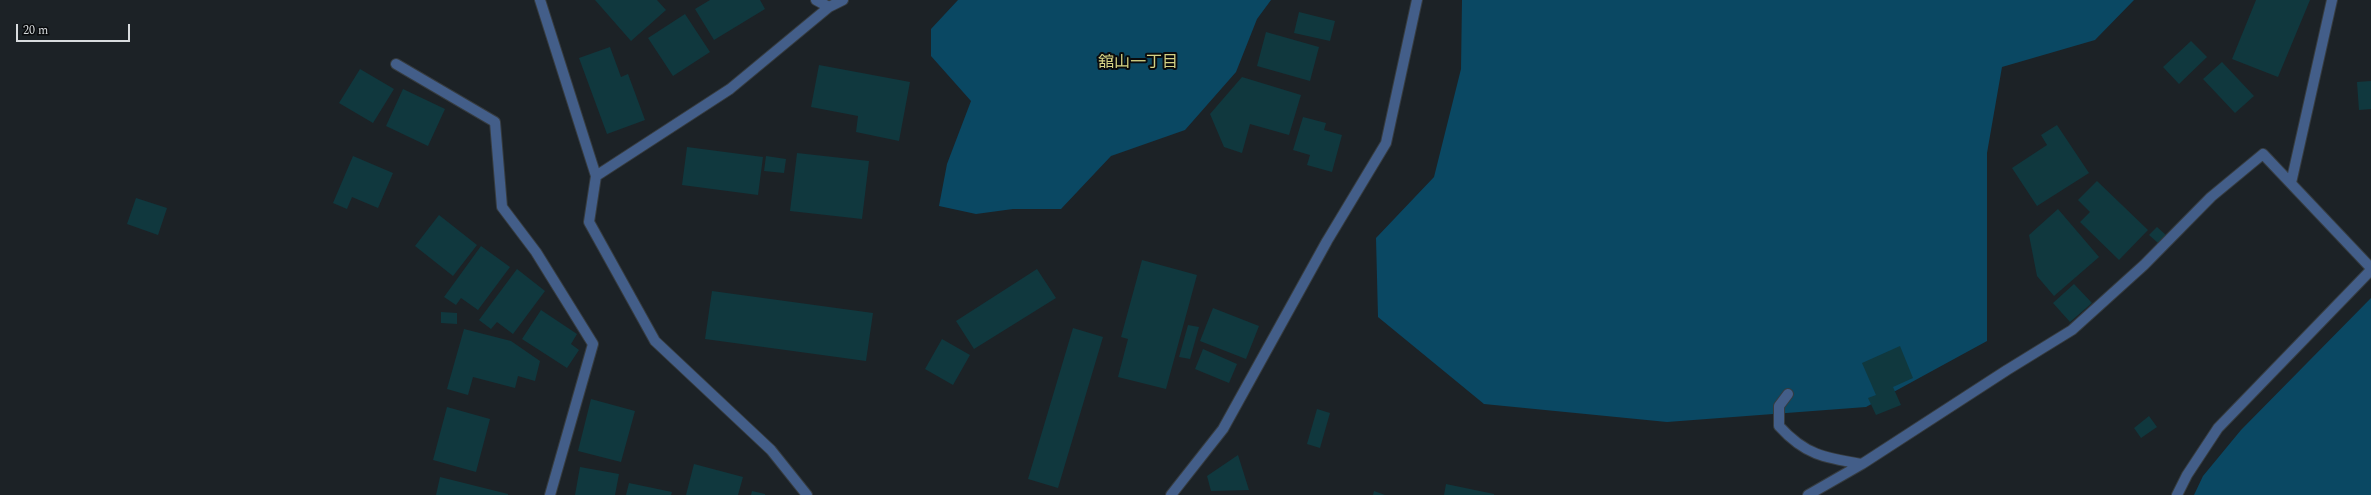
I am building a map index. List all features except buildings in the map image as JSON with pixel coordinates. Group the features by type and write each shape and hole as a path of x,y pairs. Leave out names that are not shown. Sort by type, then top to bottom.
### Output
{"street":[{"path":"540,0 596,176 589,222 655,341 771,450 807,495"},
{"path":"816,0 829,7"},
{"path":"596,176 730,89 829,7 843,0"},
{"path":"1171,495 1223,429 1327,242 1386,143 1417,0"},
{"path":"2291,183 2332,0"},
{"path":"396,64 495,122 502,207 536,252 593,344 550,495"},
{"path":"1808,495 1862,464 2007,370 2072,330 2144,266 2211,197 2263,154 2371,269 2218,428 2187,475 2177,495"},
{"path":"1788,394 1778,406 1778,426 1794,443 1835,460 1862,464"}],"shaded area":[{"path":"958,0 1271,0 1257,19 1236,72 1185,130 1111,156 1061,209 1013,209 976,214 939,206 947,164 971,101 931,56 931,29"},
{"path":"1462,0 2134,0 2095,40 2002,67 1987,153 1987,341 1866,407 1667,422 1484,404 1378,317 1376,238 1434,177 1461,69"},
{"path":"2371,298 2371,495 2194,495 2203,476 2241,430"}],"district":[{"name":"舘山一丁目","path":"1138,64"}]}
